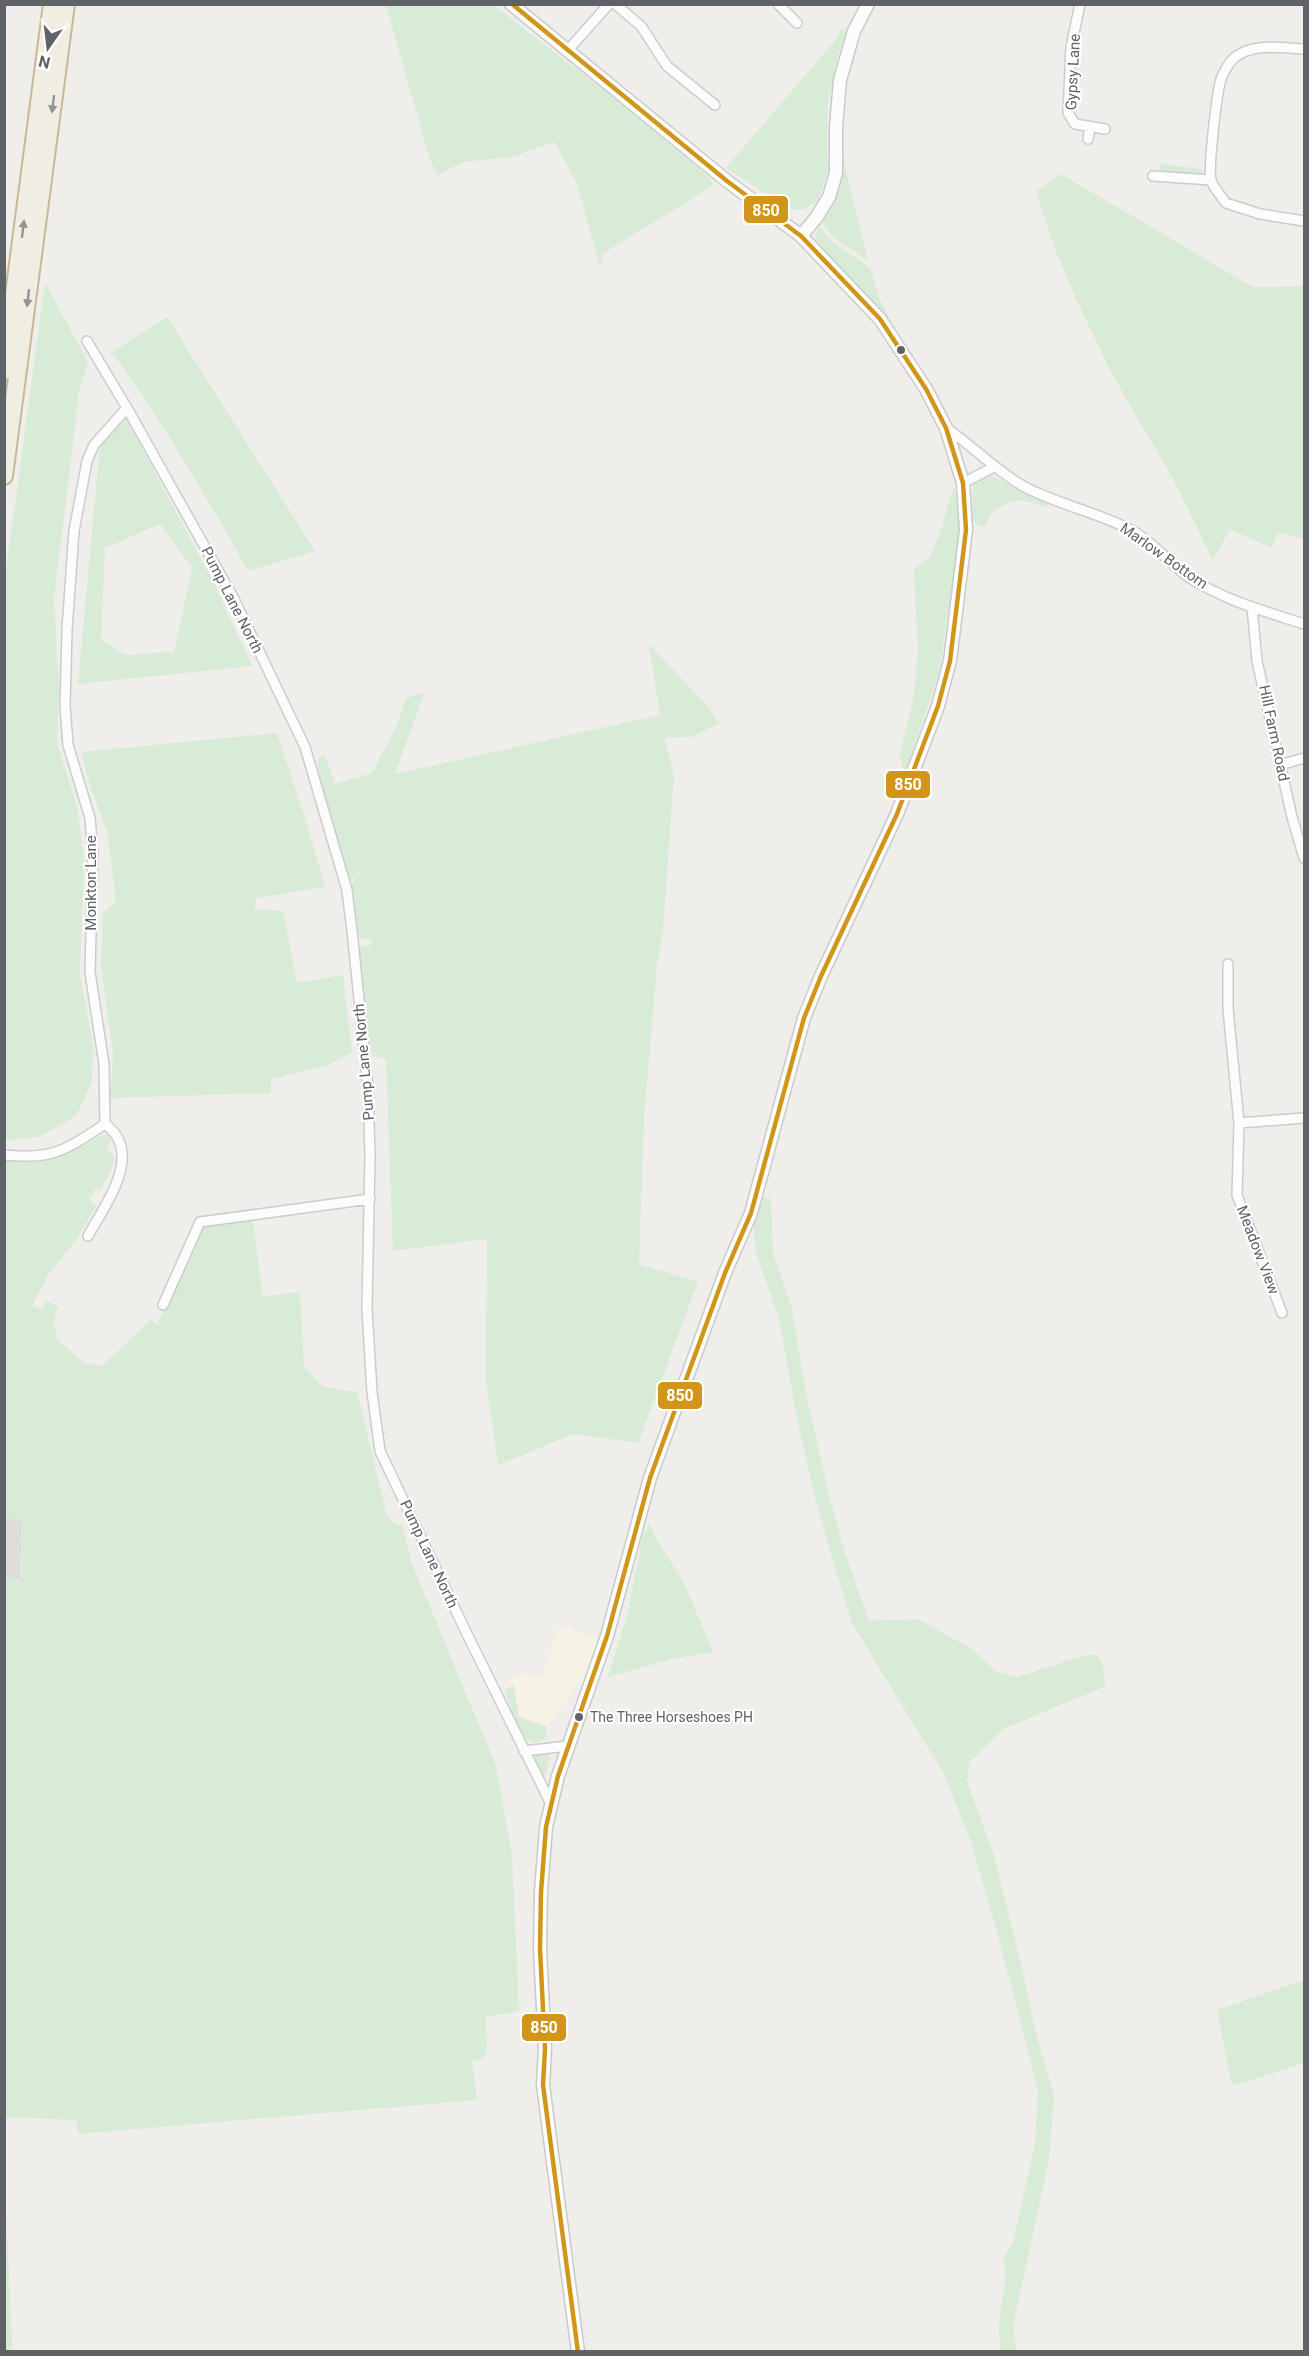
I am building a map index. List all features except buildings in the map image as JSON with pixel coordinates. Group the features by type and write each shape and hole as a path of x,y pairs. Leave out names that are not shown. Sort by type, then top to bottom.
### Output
{"highway":[{"path":"4,370 52,4"},
{"path":"4,476 66,10"}],"street":[{"path":"511,4 727,181 801,236 880,319 926,389 946,428 963,483 966,530 950,661 938,706 897,814 820,976 804,1018 751,1213 725,1273 650,1478 607,1636 568,1746 546,1827 541,1892 540,1949 545,2049 543,2085 578,2352"},
{"path":"568,50 609,4"},
{"path":"615,4 641,26 667,66 715,105"},
{"path":"778,4 797,23"},
{"path":"801,236 829,197 836,173 836,127 840,80 854,32 868,4"},
{"name":"Gypsy Lane","path":"1080,4 1071,47 1068,113 1075,124 1105,129"},
{"path":"1305,50 1265,47 1248,50 1233,59 1222,76 1217,97 1211,180 1226,203 1260,214 1305,221"},
{"name":"Gypsy Lane","path":"1088,139 1090,126"},
{"path":"1153,176 1211,180"},
{"name":"Pump Lane North","path":"87,341 234,599 305,747 347,890 368,1087 370,1199 367,1309 372,1392 381,1451 551,1804"},
{"name":"Monkton Lane","path":"105,1124 104,1064 90,972 93,854 90,818 68,746 65,706 74,531 87,461 94,445 127,408"},
{"name":"Marlow Bottom","path":"946,428 993,467 1022,485 1059,503 1110,520 1136,533 1188,576 1228,599 1305,624"},
{"path":"963,483 993,467"},
{"name":"Hill Farm Road","path":"1252,607 1257,661 1280,765 1305,858"},
{"path":"1280,765 1305,758"},
{"name":"Meadow View","path":"1240,973 1228,968 1228,1009 1237,1057 1239,1123 1237,1195 1282,1306"},
{"path":"1239,1123 1305,1118"},
{"path":"4,1155 26,1157 65,1150 105,1124 117,1137 122,1156 122,1169 117,1184 88,1236"},
{"path":"163,1305 200,1222 370,1199"},
{"path":"524,1751 568,1746"}],"shaded area":[{"path":"5,1518 22,1519 20,1580 5,1579"},
{"path":"559,1626 597,1638 589,1667 548,1726 522,1721 504,1685 517,1674 542,1677"}],"green space":[{"path":"386,5 493,5 619,102 703,172 714,185 602,254 603,263 599,264 577,183 554,142 511,157 463,162 438,175 430,160"},
{"path":"841,30 846,32 837,59 828,103 829,170 818,200 805,209 791,210 726,168 834,42"},
{"path":"841,150 868,261 834,238 822,222 836,187"},
{"path":"1160,164 1201,169 1203,173 1198,176 1159,172"},
{"path":"1061,174 1253,287 1304,286 1304,539 1278,533 1272,548 1230,529 1213,560 1174,481 1112,374 1056,252 1036,192"},
{"path":"819,226 830,240 870,268 880,300 898,335 819,250 815,235"},
{"path":"45,282 88,363 79,391 54,600 59,690 57,744 77,806 84,861 80,975 93,1045 92,1082 76,1116 39,1137 5,1140 4,586"},
{"path":"167,317 315,551 248,571 149,405 112,352"},
{"path":"126,419 213,581 252,666 78,684 100,445","holes":["160,524 192,568 174,652 125,655 101,640 105,548"]},
{"path":"987,475 1048,503 1047,508 1030,502 1012,502 990,514 985,527 978,525 972,520 973,483"},
{"path":"954,485 958,506 960,544 940,670 904,776 900,755 914,694 918,651 914,569 929,558 940,533"},
{"path":"649,644 709,708 719,723 692,737 664,738 674,774 663,930 657,965 644,1117 639,1264 698,1282 638,1443 574,1434 498,1465 486,1380 487,1239 393,1251 386,1059 372,1056 356,948 372,944 372,938 366,940 359,937 352,885 358,873 351,881 330,820 317,763 319,758 325,755 335,784 372,773 396,727 406,699 419,693 424,694 395,774 660,715"},
{"path":"277,733 325,887 257,898 254,909 283,911 297,983 343,975 352,1053 326,1066 271,1079 271,1093 110,1098 113,1053 101,966 103,913 116,902 107,832 81,752"},
{"path":"107,1133 111,1140 107,1148 115,1158 101,1189 95,1189 89,1200 96,1206 76,1241 49,1273 32,1306 42,1309 46,1301 58,1306 54,1321 57,1339 84,1363 99,1366 104,1364 151,1320 157,1325 205,1225 252,1215 263,1296 300,1292 304,1367 323,1387 357,1392 387,1516 395,1524 403,1526 411,1561 496,1766 512,1855 519,2011 486,2017 487,2048 484,2058 472,2060 477,2100 78,2134 76,2120 5,2117 4,1579 20,1579 22,1519 5,1518 5,1160 50,1160 70,1153"},
{"path":"760,1195 771,1200 773,1253 792,1309 806,1393 828,1491 845,1553 869,1621 918,1619 972,1649 995,1671 1018,1677 1082,1656 1097,1654 1103,1667 1106,1686 1005,1728 970,1761 967,1781 994,1855 1035,2030 1054,2095 1049,2160 1013,2326 1016,2351 1001,2351 999,2337 1005,2281 1003,2257 1013,2243 1035,2144 1038,2090 996,1928 970,1839 944,1774 852,1623 815,1498 797,1418 779,1319 757,1256 753,1224"},
{"path":"650,1523 653,1533 685,1585 713,1652 672,1659 608,1677 627,1616 643,1535"},
{"path":"514,1685 519,1717 547,1727 545,1739 535,1743 523,1735 512,1713 505,1690"},
{"path":"549,1752 550,1759 544,1777 542,1777 535,1758 538,1753 543,1755"},
{"path":"1304,1980 1304,2063 1232,2086 1217,2010"},
{"path":"5,2193 12,2340 12,2352 4,2351"}],"transit line":[{"name":"850","path":"512,4 727,181 801,236 880,319 926,389 946,428 963,483 966,530 950,661 938,706 897,814 821,976 804,1018 751,1213 725,1273 650,1478 607,1636 558,1776 546,1827 541,1892 540,1949 545,2049 543,2085 578,2352"}],"place":[{"name":"The Three Horseshoes PH","path":"579,1717"}]}
